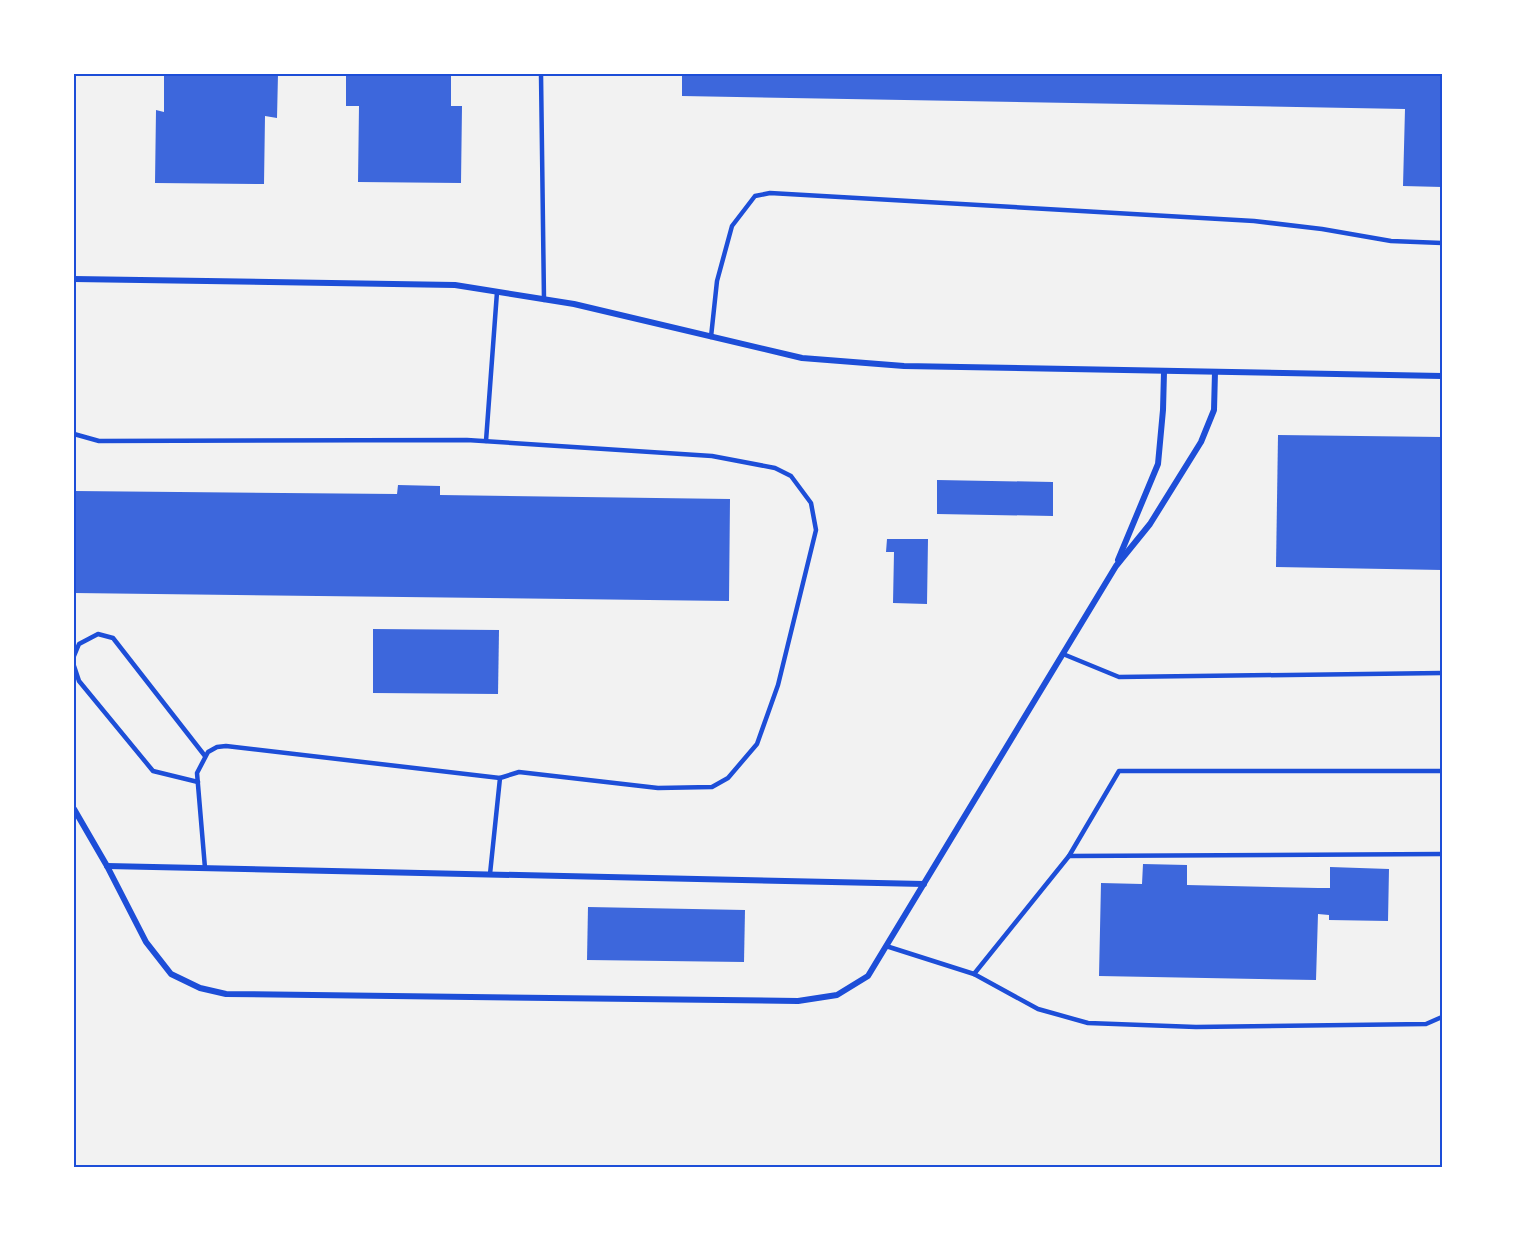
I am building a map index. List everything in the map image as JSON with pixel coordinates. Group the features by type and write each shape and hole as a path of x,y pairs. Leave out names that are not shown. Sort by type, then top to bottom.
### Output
{"street":[{"path":"74,279 455,285 573,304 801,358 904,366 1443,376"},
{"path":"1116,566 1158,464 1164,372"},
{"path":"74,809 107,866 146,942 171,974 200,988 226,994 798,1001 837,995 868,976 1116,566 1150,524 1201,442 1214,410 1215,372"},
{"path":"107,866 924,884"}],"lane":[{"path":"541,74 544,300"},
{"path":"711,337 717,281 732,226 755,196 770,193 1254,221 1322,229 1391,241 1443,243"},
{"path":"486,441 497,292"},
{"path":"74,435 99,441 467,440 712,456 776,468 791,476 811,503 816,530 775,695 757,744 728,778 712,787 658,788 519,772 500,778 226,746 217,747 208,752 197,773 205,868"},
{"path":"74,656 79,644 98,634 113,638 205,756"},
{"path":"74,638 79,644"},
{"path":"1063,654 1119,677 1443,673"},
{"path":"74,666 79,681 153,771 198,782"},
{"path":"974,974 1070,856 1119,771 1443,771"},
{"path":"490,874 500,778"},
{"path":"1070,856 1443,854"},
{"path":"886,946 974,974 1038,1009 1088,1023 1196,1027 1426,1024 1443,1017"}],"building":[{"path":"164,74 278,74 277,118 265,116 264,184 155,183 156,110 164,112"},
{"path":"346,74 451,74 451,106 462,106 461,183 358,182 359,106 346,106"},
{"path":"682,74 1442,74 1442,187 1403,186 1405,109 682,96"},
{"path":"1278,435 1442,437 1442,570 1276,567"},
{"path":"937,480 1053,482 1053,516 937,514"},
{"path":"398,485 440,486 440,495 730,499 729,601 74,593 74,491 397,494"},
{"path":"887,539 928,539 927,604 893,603 894,552 886,552"},
{"path":"373,629 499,630 498,694 373,693"},
{"path":"1143,864 1187,865 1187,885 1318,888 1330,888 1330,867 1389,869 1388,921 1329,920 1329,915 1318,914 1316,980 1099,976 1101,883 1142,884"},
{"path":"588,907 745,910 744,962 587,960"}]}
